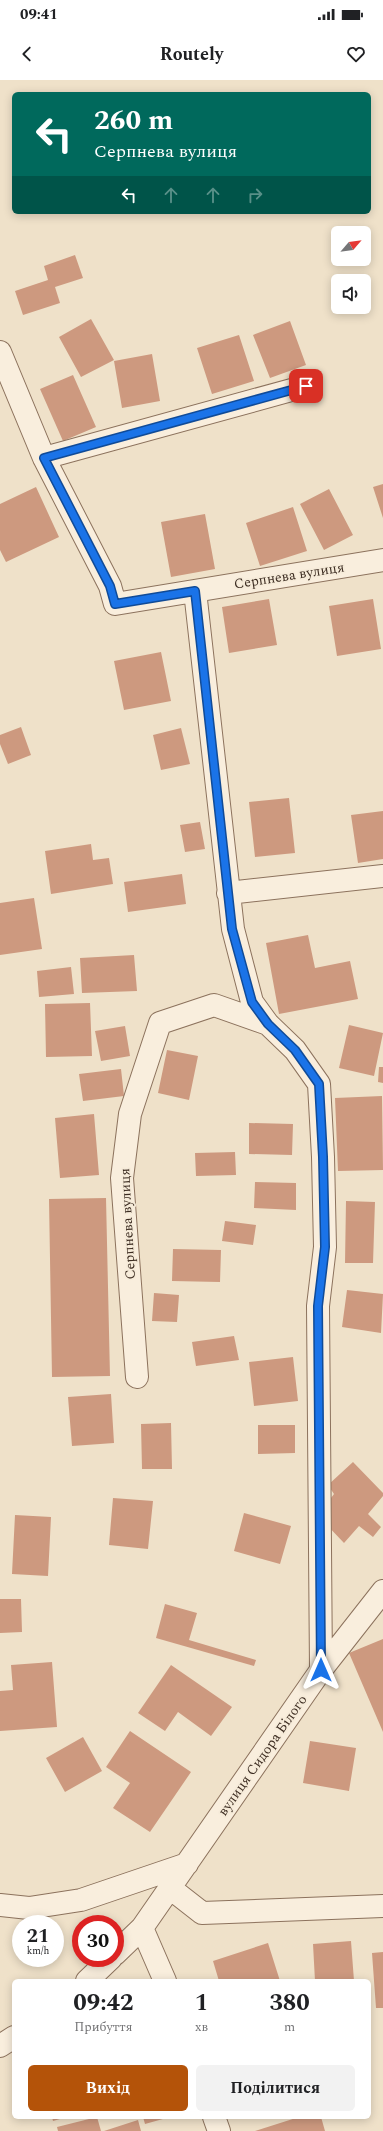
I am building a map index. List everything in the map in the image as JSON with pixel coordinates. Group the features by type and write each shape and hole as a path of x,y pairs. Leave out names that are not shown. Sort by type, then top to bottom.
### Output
{"street":[{"name":"Серпнева вулиця","path":"0,352 44,458 110,586 115,604 383,560"},
{"path":"44,458 306,386"},
{"name":"Серпнева вулиця","path":"195,591 232,929 252,1002 268,1024 295,1050 319,1084 323,1157 325,1247 318,1306 321,1670"},
{"path":"228,893 383,876"},
{"name":"Серпнева вулиця","path":"138,1376 122,1178 130,1114 160,1023 214,1005 268,1024"},
{"name":"вулиця Сидора Білого","path":"124,1945 142,1928 321,1670 383,1591"},
{"path":"0,1905 29,1908 81,1900 187,1864"},
{"path":"170,1888 202,1913 383,1906"},
{"path":"142,1928 164,1979"},
{"path":"89,1979 102,1967"},
{"path":"0,2046 12,2038"},
{"path":"215,2119 219,2131"}],"building":[{"path":"75,255 83,278 55,287 60,303 23,315 15,291 48,280 44,266"},
{"path":"91,319 114,360 81,377 59,337"},
{"path":"290,321 306,365 270,378 253,335"},
{"path":"239,335 254,381 212,394 197,348"},
{"path":"152,354 160,401 122,408 114,361"},
{"path":"73,375 96,427 63,441 40,389"},
{"path":"383,484 383,518 373,487"},
{"path":"36,487 59,537 6,562 0,550 0,504"},
{"path":"329,489 353,535 324,550 300,504"},
{"path":"293,507 307,551 260,566 246,523"},
{"path":"205,514 215,569 171,577 161,522"},
{"path":"269,599 277,645 229,653 222,607"},
{"path":"373,599 381,649 337,656 329,606"},
{"path":"161,652 171,701 124,710 114,661"},
{"path":"21,727 31,755 8,764 0,744 0,735"},
{"path":"181,728 190,764 161,770 153,735"},
{"path":"289,798 295,853 255,857 249,802"},
{"path":"383,811 383,859 358,863 351,815"},
{"path":"200,822 205,849 185,852 180,825"},
{"path":"91,844 93,860 109,858 113,884 51,894 45,851"},
{"path":"182,874 186,904 128,912 124,882"},
{"path":"34,898 42,949 0,955 0,903"},
{"path":"308,935 315,968 350,961 358,999 279,1014 266,943"},
{"path":"134,955 137,991 82,993 80,958"},
{"path":"71,967 74,994 39,997 37,971"},
{"path":"90,1003 92,1056 46,1057 45,1004"},
{"path":"349,1025 383,1033 374,1076 339,1068"},
{"path":"125,1026 130,1056 101,1061 95,1031"},
{"path":"167,1050 198,1056 189,1100 158,1093"},
{"path":"379,1067 383,1067 383,1083 378,1082"},
{"path":"121,1069 124,1096 83,1101 79,1074"},
{"path":"382,1096 383,1170 338,1171 335,1098"},
{"path":"94,1114 99,1175 60,1178 55,1118"},
{"path":"249,1123 293,1124 292,1155 249,1154"},
{"path":"235,1152 236,1175 196,1176 195,1153"},
{"path":"255,1182 296,1183 296,1210 254,1208"},
{"path":"106,1198 110,1376 52,1377 49,1199"},
{"path":"346,1201 375,1202 373,1263 345,1263"},
{"path":"225,1221 256,1225 253,1245 222,1241"},
{"path":"173,1249 221,1250 220,1282 172,1281"},
{"path":"347,1290 383,1294 381,1333 342,1327"},
{"path":"154,1293 179,1295 177,1322 152,1321"},
{"path":"234,1336 239,1360 196,1366 192,1342"},
{"path":"293,1357 298,1401 254,1406 249,1362"},
{"path":"111,1394 114,1443 72,1446 68,1397"},
{"path":"171,1423 172,1469 142,1469 141,1424"},
{"path":"258,1425 295,1425 295,1453 258,1454"},
{"path":"353,1462 383,1493 383,1496 368,1514 381,1527 373,1537 359,1526 344,1543 325,1523 325,1506 334,1494 328,1485"},
{"path":"113,1498 153,1501 148,1549 109,1545"},
{"path":"244,1513 291,1526 280,1564 234,1551"},
{"path":"15,1515 51,1517 48,1576 12,1574"},
{"path":"0,1599 21,1599 22,1632 0,1633"},
{"path":"165,1604 197,1613 189,1640 256,1660 254,1666 156,1638"},
{"path":"383,1639 383,1732 349,1653"},
{"path":"52,1662 57,1727 0,1731 0,1691 13,1690 11,1665"},
{"path":"171,1665 232,1707 211,1736 178,1712 165,1731 138,1713"},
{"path":"130,1731 191,1772 150,1832 113,1808 130,1783 106,1767"},
{"path":"83,1737 102,1771 65,1792 46,1758"},
{"path":"310,1741 356,1748 349,1791 303,1783"},
{"path":"351,1941 354,1979 315,1979 313,1944"},
{"path":"268,1943 279,1979 218,1979 213,1961"},
{"path":"383,1952 383,2008 376,2008 372,1953"},
{"path":"89,2119 98,2119 101,2131 58,2131 57,2127"},
{"path":"144,2119 163,2119 145,2124"},
{"path":"293,2119 322,2119 325,2131 255,2131"},
{"path":"138,2120 141,2131 104,2131"}],"route":[{"path":"306,386 44,458 61,494 110,586 115,604 195,591 232,929 252,1002 268,1024 295,1050 319,1084 323,1157 325,1247 318,1306 321,1670"}]}
